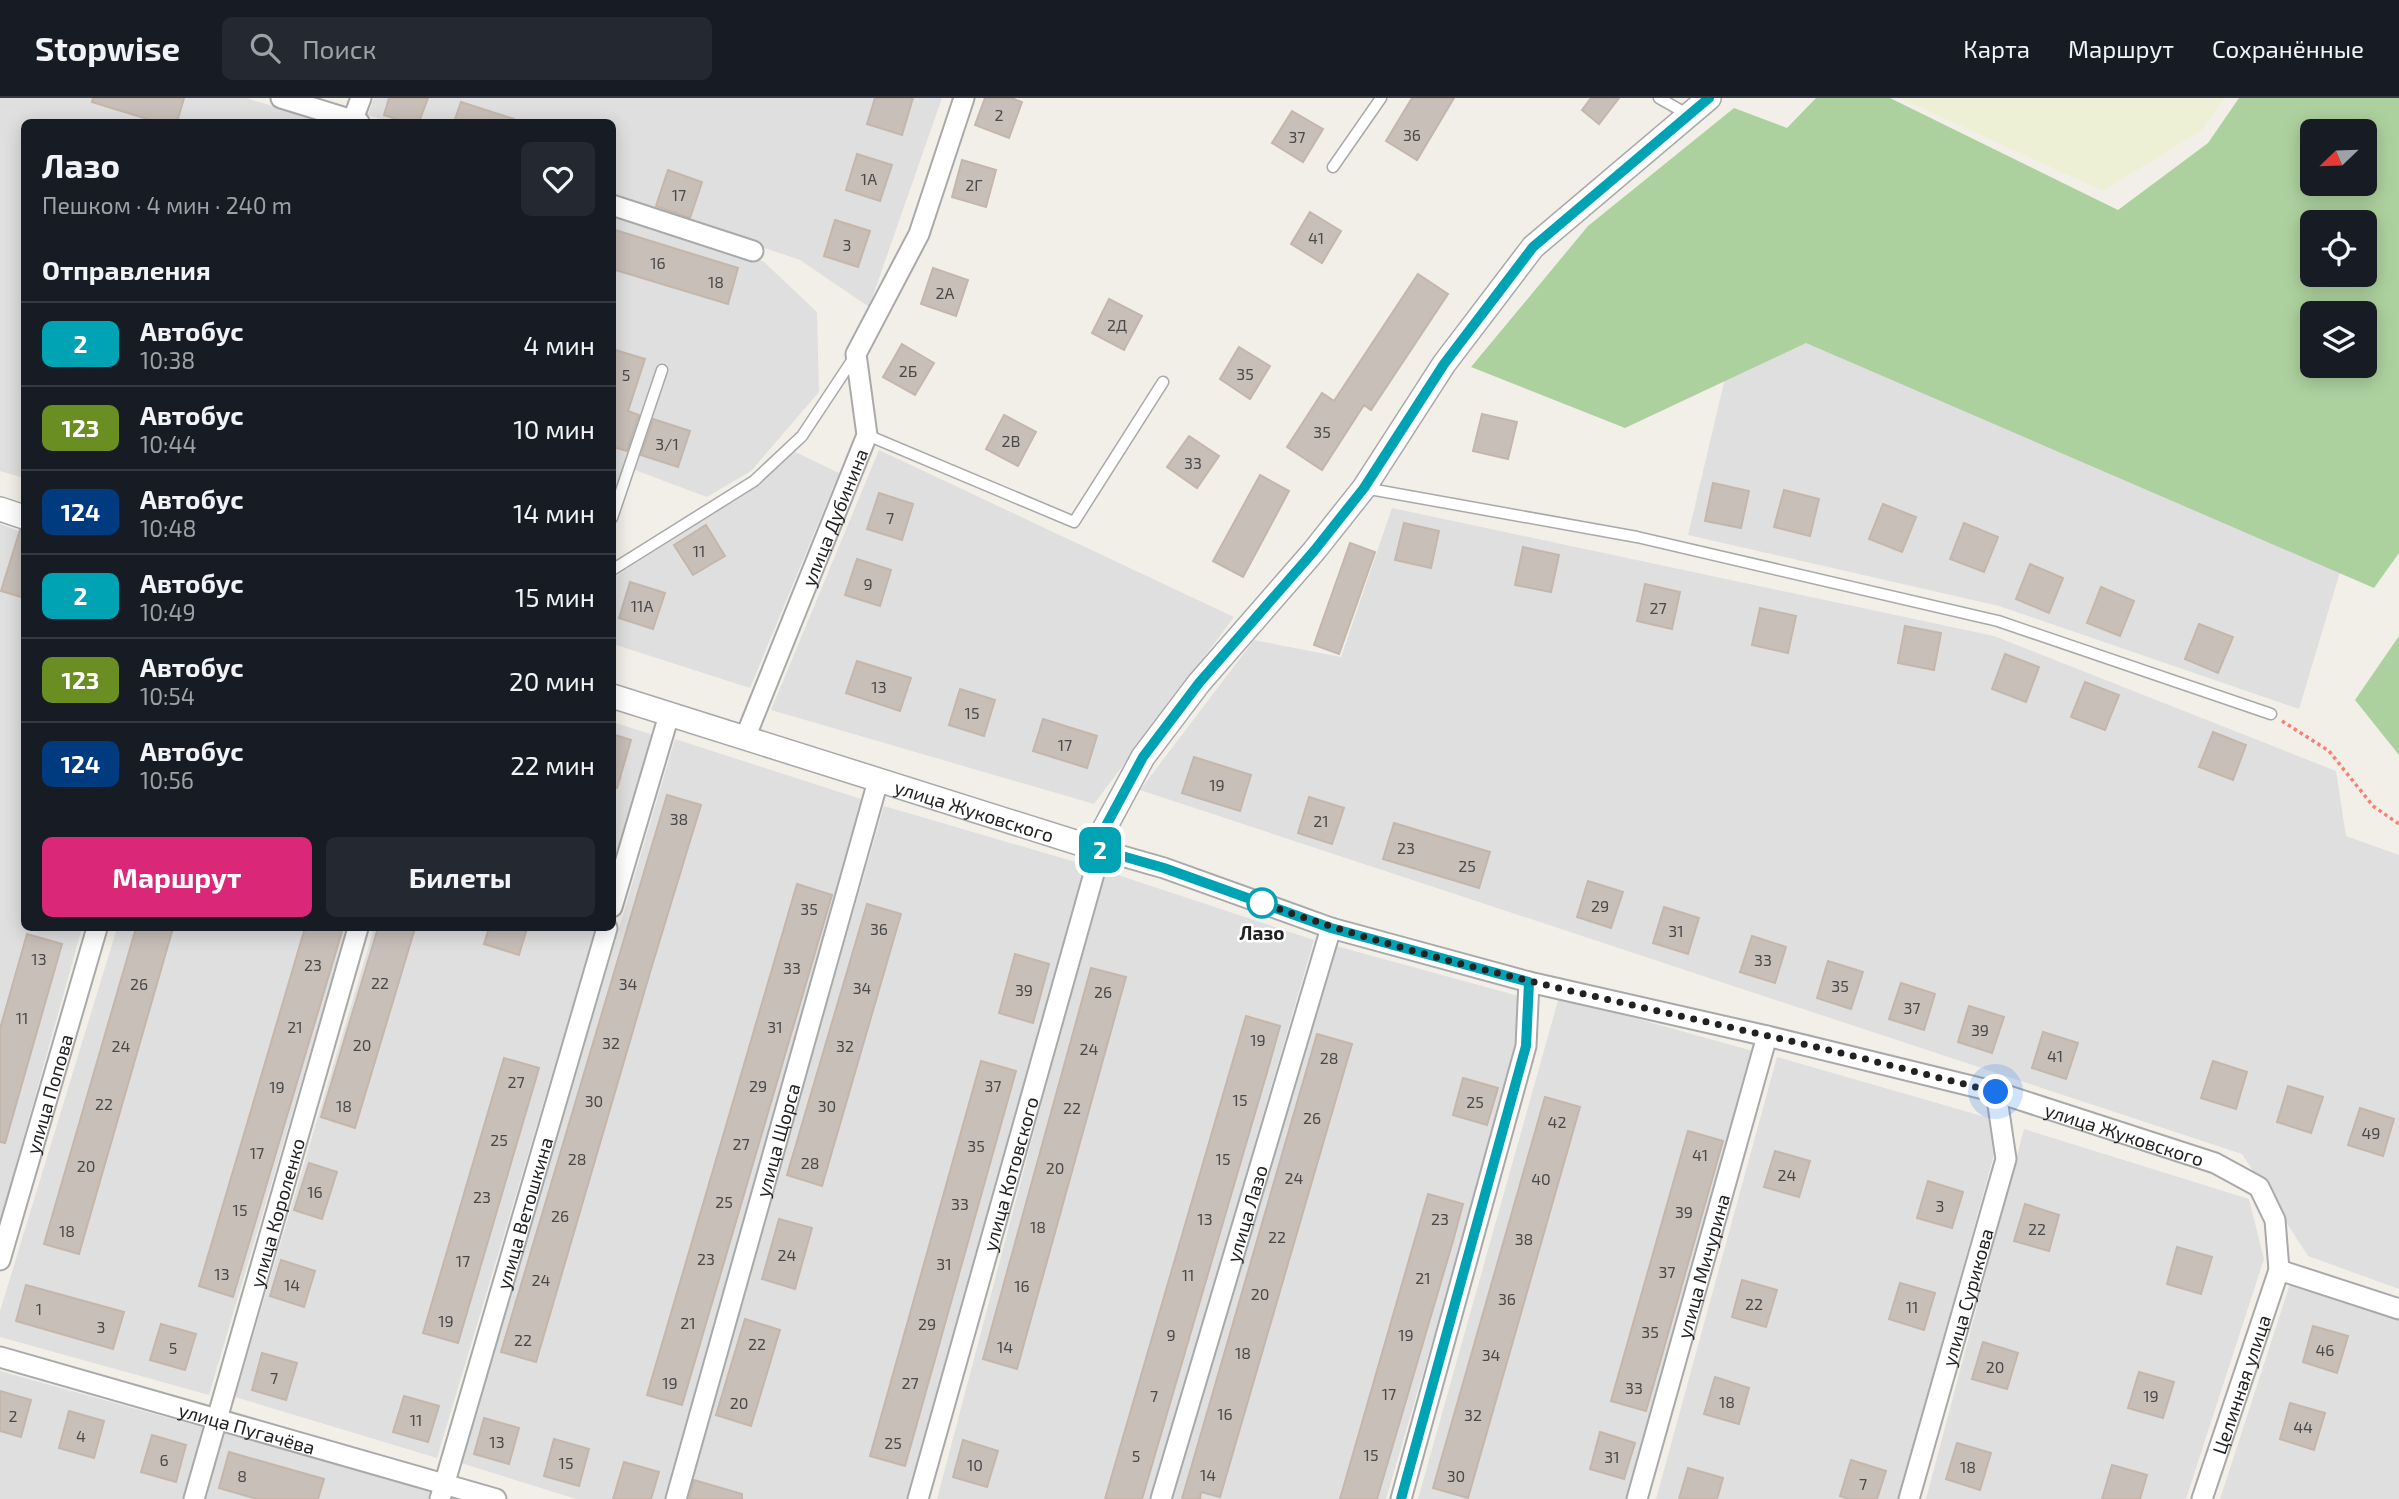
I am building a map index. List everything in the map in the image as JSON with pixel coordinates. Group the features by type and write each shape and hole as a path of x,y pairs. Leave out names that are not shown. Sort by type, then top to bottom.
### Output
{"street":[{"path":"281,98 346,119"},
{"path":"356,119 361,98"},
{"path":"856,354 919,234 964,98"},
{"path":"1094,848 1143,757 1199,683 1314,551 1364,488 1444,364 1533,247 1709,98"},
{"path":"616,206 753,251"},
{"name":"улица Дубинина","path":"745,738 867,435 856,354"},
{"path":"0,509 21,516"},
{"name":"улица Жуковского","path":"616,697 1164,868 1331,928 1529,982 1768,1035 1996,1092 2215,1163 2259,1187 2275,1220 2279,1270"},
{"path":"616,894 669,715"},
{"name":"улица Щорса","path":"676,1499 878,781"},
{"name":"улица Котовского","path":"918,1499 1095,870 1094,848"},
{"name":"улица Лазо","path":"1161,1499 1331,928"},
{"name":"улица Попова","path":"0,1260 96,931"},
{"name":"улица Короленко","path":"194,1499 357,931"},
{"name":"улица Ветошкина","path":"443,1491 606,931"},
{"path":"1401,1499 1526,1046 1529,982"},
{"name":"улица Мичурина","path":"1637,1499 1768,1035"},
{"name":"улица Сурикова","path":"1909,1499 2006,1159 1996,1092"},
{"path":"2279,1270 2399,1309"},
{"name":"Целинная улица","path":"2202,1499 2279,1270"},
{"name":"улица Пугачёва","path":"0,1357 216,1419 443,1491 496,1499"}],"lane":[{"path":"1333,167 1381,98"},
{"path":"1659,98 1687,115"},
{"path":"616,567 754,481 802,436 856,354"},
{"path":"616,506 662,370"},
{"path":"867,435 1074,523 1163,382"},
{"path":"1364,488 1637,537 1998,621 2271,714"}],"path":[{"path":"2271,714 2329,751 2373,806 2399,824"}],"shaded area":[{"path":"0,98 246,98 316,119 21,119 21,477 0,471"},
{"path":"374,98 942,98 869,307 800,260 616,198 616,119 381,119 368,115"},
{"path":"616,214 763,261 817,312 819,392 751,471 707,497 624,466 616,488"},
{"path":"1742,306 2340,572 2299,709 1999,606 1688,535"},
{"path":"879,450 1234,617 1094,804 771,710"},
{"path":"793,451 839,473 750,688 616,645 616,576 760,484"},
{"path":"1392,508 1994,636 2336,771 2346,836 2399,855 2399,1289 2308,1256 2242,1154 1140,790 1254,640 1341,657"},
{"path":"0,524 21,532 21,931 81,931 0,1222"},
{"path":"616,723 653,735 616,861"},
{"path":"675,739 864,800 665,1499 576,1499 461,1463"},
{"path":"884,806 1086,865 909,1499 684,1499"},
{"path":"1103,870 1314,940 1151,1499 937,1499"},
{"path":"116,931 346,931 209,1395 0,1337 0,1311"},
{"path":"373,931 595,931 437,1458 235,1397"},
{"path":"1336,946 1533,1000 1386,1499 1171,1499"},
{"path":"1559,997 1760,1053 1627,1499 1418,1499"},
{"path":"1777,1057 2003,1122 1899,1499 1656,1499"},
{"path":"2024,1129 2249,1199 2264,1259 2186,1499 1926,1499"},
{"path":"2290,1284 2399,1314 2399,1499 2220,1499"},
{"path":"0,1371 205,1428 184,1499 0,1499"},
{"path":"223,1432 431,1490 428,1499 204,1499"}],"green space":[{"path":"1816,98 1890,98 2118,210 2208,143 2239,98 2399,98 2399,553 2374,588 1806,343 1625,428 1471,367 1588,226 1734,108 1787,128"},
{"path":"1900,98 2224,98 2202,130 2103,191"},
{"path":"2399,636 2399,755 2355,700"}],"building":[{"path":"93,98 184,98 178,119 147,119 92,102"},
{"path":"389,98 428,98 420,119 396,119 384,115"},
{"path":"875,98 913,98 902,135 867,124"},
{"path":"985,98 1011,98 1022,102 1009,138 975,125"},
{"path":"1412,98 1454,98 1417,160 1386,141"},
{"path":"1591,98 1619,98 1599,124 1582,110"},
{"path":"461,102 514,119 455,119"},
{"path":"1292,111 1323,129 1303,162 1272,143"},
{"path":"857,154 892,165 880,201 846,190"},
{"path":"962,160 996,170 986,207 952,197"},
{"path":"668,170 702,182 690,218 656,206"},
{"path":"1310,212 1341,231 1322,263 1291,244"},
{"path":"835,220 870,231 858,267 824,256"},
{"path":"616,230 738,268 728,304 616,270"},
{"path":"933,268 968,280 956,316 921,304"},
{"path":"1418,274 1448,294 1371,410 1364,405 1322,470 1287,447 1322,393 1334,401"},
{"path":"1109,299 1142,316 1124,350 1092,333"},
{"path":"902,344 934,363 915,395 883,377"},
{"path":"1239,347 1270,366 1250,399 1220,379"},
{"path":"616,350 645,359 628,411 639,415 627,451 617,448"},
{"path":"1482,414 1517,422 1508,459 1473,451"},
{"path":"1004,415 1036,432 1018,466 986,449"},
{"path":"653,419 690,431 678,467 641,455"},
{"path":"1189,436 1219,456 1197,488 1167,467"},
{"path":"1260,475 1289,491 1243,577 1213,561"},
{"path":"1713,483 1749,491 1741,528 1705,521"},
{"path":"1784,490 1819,499 1810,536 1774,527"},
{"path":"879,493 913,504 902,540 867,529"},
{"path":"1883,504 1916,517 1902,552 1869,539"},
{"path":"1404,523 1439,531 1431,568 1395,560"},
{"path":"1964,523 1998,537 1984,572 1950,559"},
{"path":"706,525 725,556 693,575 674,545"},
{"path":"20,530 21,530 21,597 1,591"},
{"path":"1350,543 1375,552 1339,654 1314,645"},
{"path":"1523,547 1559,555 1551,592 1515,585"},
{"path":"857,559 891,570 880,606 845,595"},
{"path":"2030,564 2063,578 2049,613 2016,599"},
{"path":"630,582 665,593 653,629 619,618"},
{"path":"1645,584 1680,592 1672,629 1637,621"},
{"path":"2101,587 2134,601 2120,636 2087,623"},
{"path":"1760,608 1796,616 1788,653 1752,645"},
{"path":"2199,624 2233,637 2218,673 2185,659"},
{"path":"1905,626 1941,633 1934,670 1898,663"},
{"path":"2005,654 2039,667 2026,702 1992,689"},
{"path":"857,661 911,678 900,711 846,693"},
{"path":"2085,682 2119,695 2105,730 2071,717"},
{"path":"960,689 995,700 984,736 949,725"},
{"path":"1043,719 1097,736 1087,768 1033,751"},
{"path":"2213,732 2246,745 2233,780 2199,767"},
{"path":"616,735 631,740 616,788"},
{"path":"1194,757 1251,775 1240,811 1182,793"},
{"path":"667,795 701,805 536,1362 501,1352"},
{"path":"1309,797 1344,808 1332,844 1298,833"},
{"path":"1394,823 1490,852 1479,888 1383,859"},
{"path":"1588,881 1623,892 1611,928 1577,917"},
{"path":"797,884 832,895 682,1405 647,1395"},
{"path":"867,904 901,914 822,1186 787,1175"},
{"path":"1664,907 1699,918 1688,954 1653,943"},
{"path":"135,931 172,931 79,1254 44,1244"},
{"path":"304,931 342,931 233,1297 199,1286"},
{"path":"377,931 414,931 355,1128 321,1117"},
{"path":"488,931 526,931 519,955 484,944"},
{"path":"27,934 62,944 5,1143 0,1142 0,1029"},
{"path":"1752,936 1786,947 1775,983 1740,972"},
{"path":"1015,954 1049,964 1033,1023 999,1013"},
{"path":"1828,961 1863,972 1851,1009 1817,998"},
{"path":"1091,968 1126,977 1017,1369 983,1359"},
{"path":"1901,983 1935,994 1924,1030 1889,1019"},
{"path":"1969,1006 2004,1017 1992,1053 1958,1042"},
{"path":"1246,1016 1280,1026 1270,1062 1142,1499 1105,1499"},
{"path":"2043,1032 2078,1043 2066,1079 2032,1068"},
{"path":"1317,1034 1352,1044 1220,1497 1201,1492 1200,1499 1182,1499"},
{"path":"504,1058 539,1068 458,1343 423,1333"},
{"path":"981,1061 1016,1071 905,1466 870,1456"},
{"path":"2213,1061 2247,1072 2236,1109 2201,1098"},
{"path":"1463,1078 1498,1088 1487,1125 1453,1115"},
{"path":"2288,1086 2323,1097 2311,1133 2277,1122"},
{"path":"1545,1097 1580,1107 1468,1498 1433,1488"},
{"path":"2360,1108 2394,1119 2383,1156 2348,1145"},
{"path":"1688,1131 1723,1141 1646,1411 1611,1401"},
{"path":"1775,1151 1810,1161 1799,1197 1764,1187"},
{"path":"309,1163 337,1172 322,1219 294,1210"},
{"path":"1928,1181 1963,1192 1952,1228 1917,1218"},
{"path":"1428,1194 1463,1204 1453,1241 1377,1499 1340,1499"},
{"path":"2025,1204 2059,1215 2049,1251 2014,1241"},
{"path":"779,1219 812,1228 795,1289 762,1279"},
{"path":"2177,1247 2212,1257 2201,1294 2167,1284"},
{"path":"281,1260 315,1271 304,1307 270,1296"},
{"path":"1742,1280 1777,1290 1766,1327 1732,1317"},
{"path":"1900,1283 1935,1293 1924,1330 1889,1319"},
{"path":"26,1285 124,1312 113,1349 16,1321"},
{"path":"745,1319 780,1330 751,1426 716,1415"},
{"path":"161,1324 196,1334 185,1370 150,1360"},
{"path":"2313,1326 2348,1336 2337,1373 2303,1362"},
{"path":"1983,1342 2018,1353 2007,1389 1972,1379"},
{"path":"262,1353 297,1363 286,1400 252,1390"},
{"path":"2139,1372 2174,1382 2163,1418 2128,1408"},
{"path":"1715,1377 1749,1388 1739,1424 1704,1414"},
{"path":"0,1391 31,1400 21,1437 0,1431"},
{"path":"404,1396 439,1406 428,1442 393,1432"},
{"path":"2290,1403 2325,1413 2314,1450 2280,1439"},
{"path":"69,1411 104,1421 94,1458 59,1448"},
{"path":"484,1418 519,1428 509,1464 474,1454"},
{"path":"1600,1432 1635,1443 1624,1479 1590,1469"},
{"path":"152,1435 186,1445 176,1482 141,1472"},
{"path":"554,1439 589,1449 579,1486 544,1476"},
{"path":"963,1440 998,1451 987,1487 953,1477"},
{"path":"1957,1443 1991,1453 1980,1490 1946,1479"},
{"path":"229,1452 324,1479 318,1499 257,1499 219,1488"},
{"path":"1851,1460 1886,1471 1877,1499 1849,1499 1840,1496"},
{"path":"624,1462 659,1472 651,1499 613,1499"},
{"path":"2112,1465 2147,1475 2140,1499 2102,1499"},
{"path":"1688,1468 1723,1478 1717,1499 1679,1499"},
{"path":"694,1480 742,1494 742,1499 689,1499"}],"bus line":[{"name":"2","path":"1401,1499 1526,1046 1529,982 1331,928 1164,868 1094,848 1143,757 1199,683 1314,551 1364,488 1444,364 1533,247 1709,98"}],"place":[{"name":"Лазо","path":"1262,903"}],"route":[{"path":"1262,903 1259,902 1331,928 1529,982 1768,1035 1996,1092"}]}
